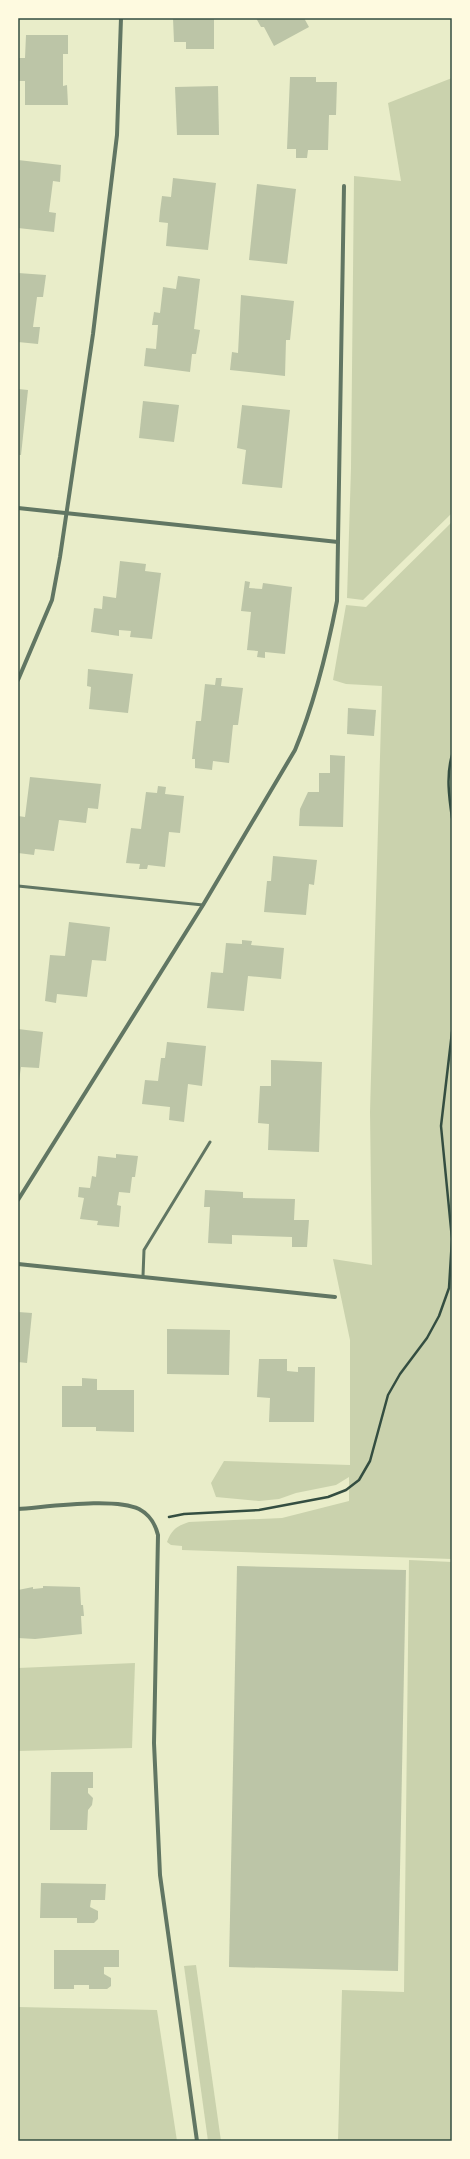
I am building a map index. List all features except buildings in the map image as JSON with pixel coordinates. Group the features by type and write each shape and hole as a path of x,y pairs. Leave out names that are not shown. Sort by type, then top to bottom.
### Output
{"street":[{"path":"18,680 52,600 66,513 93,334 117,135 122,18"},
{"path":"18,1200 203,905 295,750 305,727 330,640 337,601 344,186"},
{"path":"18,508 338,542"},
{"path":"18,1264 334,1297"},
{"path":"18,1509 94,1504 126,1505 138,1509 153,1521 158,1535 154,1744 160,1875 198,2141"}],"lane":[{"path":"18,886 203,905"},
{"path":"143,1276 144,1250 210,1142"}],"path":[{"path":"452,755 449,766 449,795 452,818"},
{"path":"153,1521 184,1514 259,1510 328,1498 346,1490 359,1480 370,1461 388,1395 400,1374 427,1338 439,1316 449,1288 452,1239 441,1126 452,1032"}],"green space":[{"path":"452,78 452,513 363,600 347,598 351,468 354,176 401,181 388,103"},
{"path":"452,522 452,1559 182,1550 182,1546 171,1545 167,1542 175,1529 189,1522 282,1518 349,1501 349,1477 336,1485 296,1493 279,1499 259,1501 216,1497 211,1483 224,1461 350,1465 350,1340 333,1259 372,1265 370,1112 382,686 346,684 333,680 346,605 366,607"},
{"path":"409,1560 452,1562 452,2141 338,2141 342,1990 404,1992"},
{"path":"135,1663 132,1748 18,1751 18,1668"},
{"path":"196,1965 221,2141 208,2141 184,1966"},
{"path":"18,2007 157,2010 177,2141 18,2141"}]}
